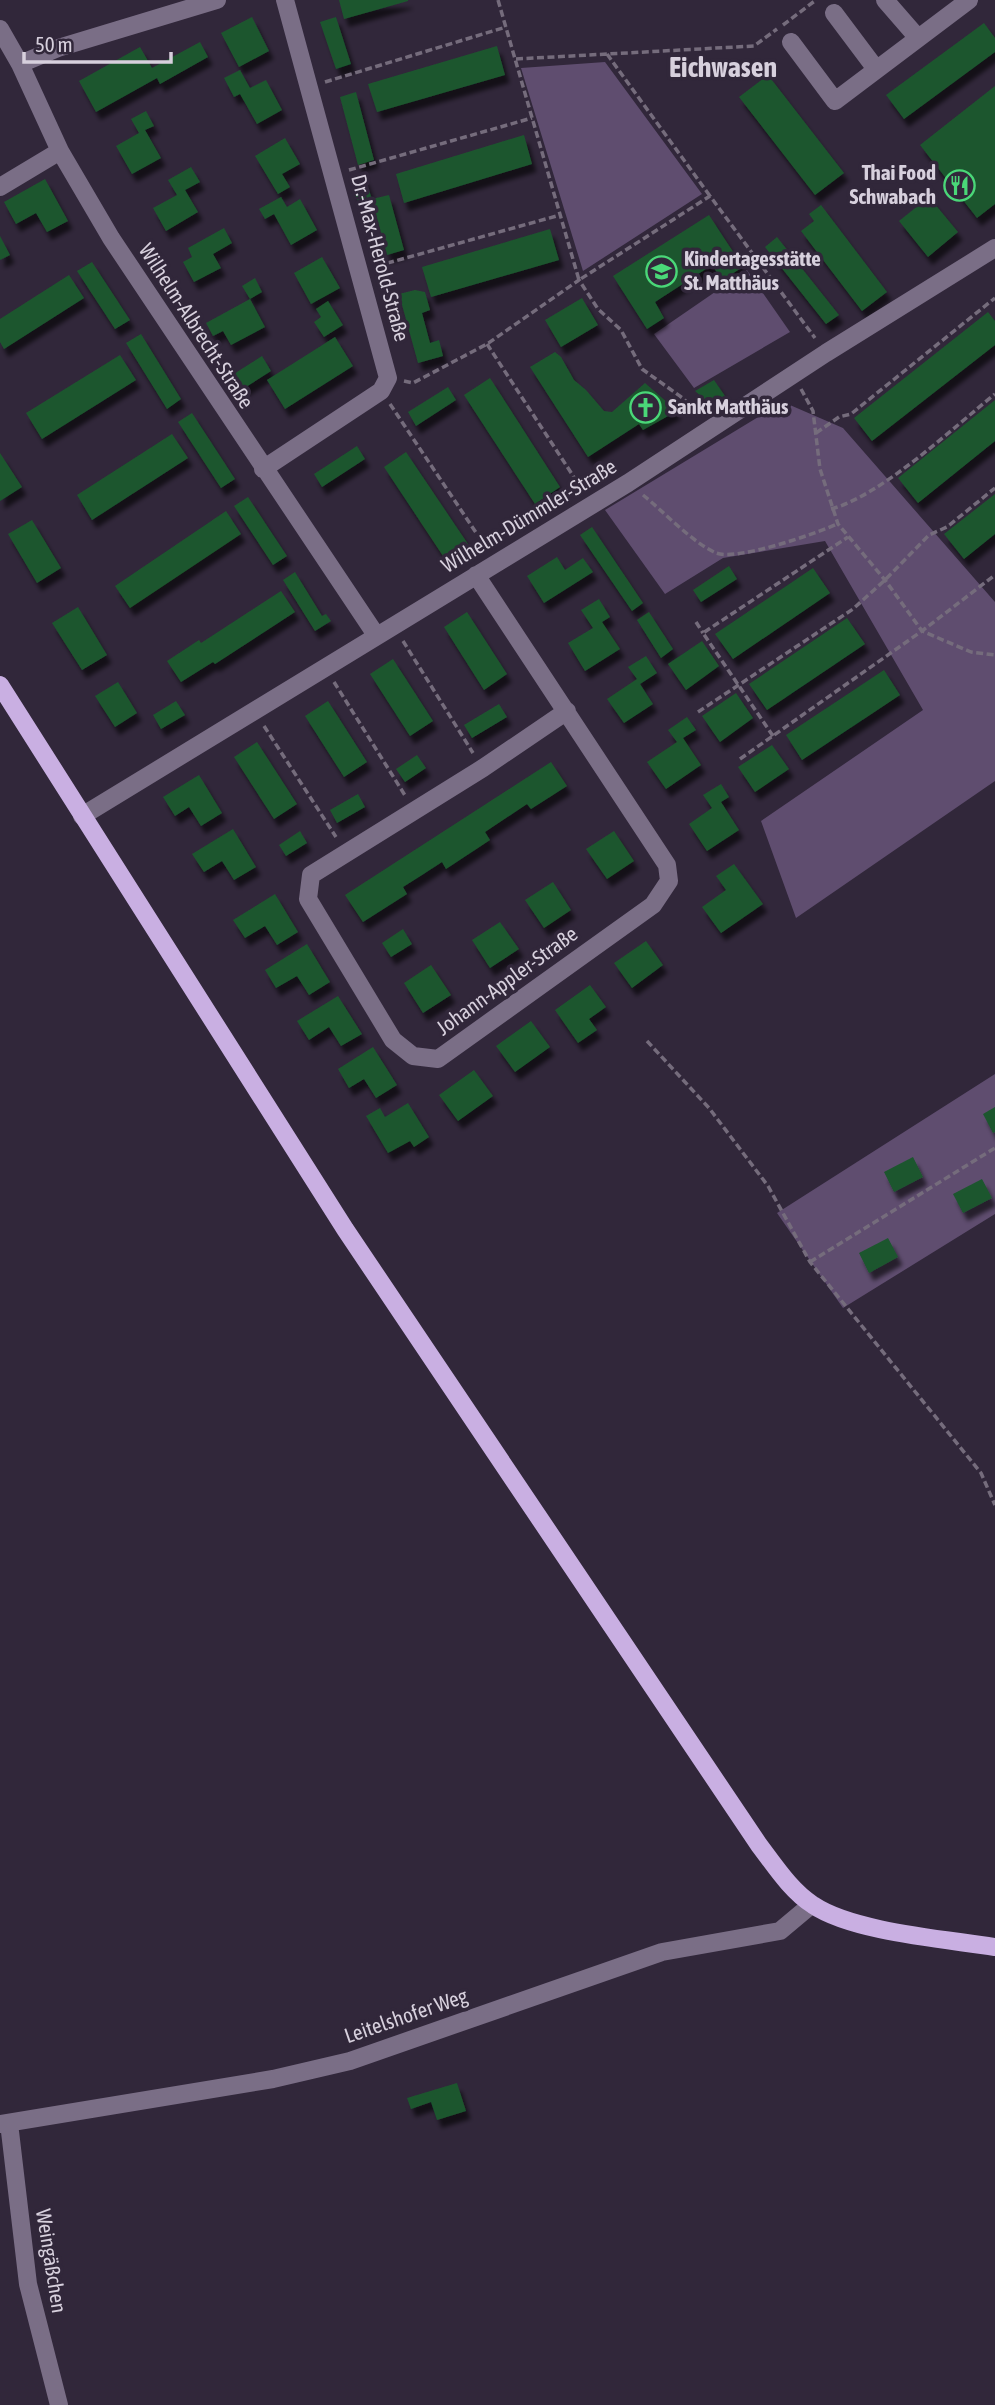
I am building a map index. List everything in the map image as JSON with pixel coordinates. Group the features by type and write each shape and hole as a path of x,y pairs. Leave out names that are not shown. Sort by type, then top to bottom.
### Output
{"main road":[{"path":"0,685 368,1263 759,1846 811,1905 835,1917 872,1927 995,1947"}],"street":[{"path":"20,65 58,48 217,0"},
{"name":"Dr.-Max-Herold-Straße","path":"285,0 360,270 384,384"},
{"path":"885,0 918,38"},
{"path":"791,42 835,101 918,38 949,6 969,0"},
{"path":"834,12 876,69"},
{"name":"Wilhelm-Albrecht-Straße","path":"0,29 60,151 111,238 376,635"},
{"path":"0,187 60,151"},
{"name":"Wilhelm-Dümmler-Straße","path":"82,816 255,713 393,624 591,503 628,483 794,374 995,248"},
{"path":"263,469 384,384"},
{"name":"Johann-Appler-Straße","path":"477,575 667,865 669,881 653,905 438,1059 413,1056 393,1040 308,899 312,876 483,768 566,711"},
{"name":"Leitelshofer Weg","path":"4,2123 272,2079 350,2061 662,1952 780,1931 811,1905"},
{"name":"Weingäßchen","path":"4,2123 28,2284 59,2405"}],"path":[{"path":"498,0 579,280 598,309 621,330 642,369 684,399 709,431"},
{"path":"516,59 754,46 816,0"},
{"path":"310,87 506,27"},
{"path":"607,54 827,353"},
{"path":"333,174 533,118"},
{"path":"384,384 413,383 486,344 579,280 710,196"},
{"path":"360,270 560,215"},
{"path":"816,433 839,417 851,414 995,298"},
{"path":"486,344 591,503"},
{"path":"794,374 813,411 820,469 838,524 885,580 922,631 971,652 995,655"},
{"path":"384,384 496,562"},
{"path":"831,509 846,505 900,470 995,394"},
{"path":"628,483 701,545 718,554 737,555 820,532 838,524"},
{"path":"698,712 853,609 929,535 947,527 995,488"},
{"path":"703,633 848,537"},
{"path":"740,759 922,631 995,575"},
{"path":"696,622 773,736"},
{"path":"393,624 483,768"},
{"path":"325,668 415,811"},
{"path":"255,713 347,855"},
{"path":"647,1041 709,1108 768,1186 810,1262 981,1473 995,1504"},
{"path":"810,1262 995,1148"}],"shaded area":[{"path":"605,62 702,194 583,271 521,68"},
{"path":"747,270 790,332 694,388 654,334"},
{"path":"783,402 843,428 995,602 995,781 796,918 761,821 923,710 825,541 723,558 665,594 605,510"},
{"path":"995,1074 995,1214 843,1308 777,1213"}],"building":[{"path":"339,0 408,0 408,1 344,19"},
{"path":"252,17 269,51 239,67 221,33"},
{"path":"336,17 351,64 336,69 320,22"},
{"path":"984,23 995,38 995,52 904,119 886,95"},
{"path":"200,42 208,57 160,84 157,78 96,112 79,81 140,47 152,68"},
{"path":"497,46 505,75 377,112 368,84"},
{"path":"240,70 250,88 266,80 282,110 257,124 240,94 234,97 224,78"},
{"path":"768,75 844,173 815,195 739,97"},
{"path":"995,86 995,204 977,218 920,145"},
{"path":"356,92 374,160 358,165 340,97"},
{"path":"146,111 154,126 145,130 161,158 132,174 116,146 139,133 131,119"},
{"path":"524,135 532,164 404,203 396,174"},
{"path":"285,138 300,164 282,174 290,187 278,194 255,156"},
{"path":"191,167 200,182 185,190 198,212 166,231 153,208 177,195 168,180"},
{"path":"364,176 372,199 359,204 350,181"},
{"path":"45,179 68,221 47,232 36,213 16,224 4,202"},
{"path":"389,195 404,250 387,255 372,199"},
{"path":"281,197 287,207 300,199 317,230 291,245 274,214 265,219 259,209"},
{"path":"929,197 958,232 928,257 899,221"},
{"path":"821,205 887,292 862,311 801,231 814,221 809,214"},
{"name":"Kindertagesstätte St. Matthäus","path":"709,215 743,267 722,280 712,265 655,302 664,318 647,329 613,276"},
{"path":"224,228 232,243 213,254 221,268 194,282 183,262 192,257 188,248"},
{"path":"550,229 559,260 431,297 422,267"},
{"path":"0,236 10,255 0,260"},
{"path":"777,237 839,315 826,324 765,247"},
{"path":"322,257 340,288 311,304 294,273"},
{"path":"92,262 130,320 115,329 77,271"},
{"path":"69,275 84,298 4,349 0,342 0,319"},
{"path":"255,278 262,292 250,299 242,286"},
{"path":"415,290 425,292 430,310 422,313 430,343 439,340 443,356 418,363 399,294"},
{"path":"582,298 598,325 561,347 545,320"},
{"path":"250,299 265,327 231,345 223,331 213,336 206,323"},
{"path":"328,301 343,325 324,337 314,322 321,317 316,309"},
{"path":"988,312 995,321 995,345 872,441 854,418"},
{"path":"141,334 181,399 167,409 126,343"},
{"path":"335,337 353,366 285,409 267,380"},
{"name":"Sankt Matthäus","path":"555,352 561,357 574,380 604,411 612,412 645,383 677,411 643,430 639,424 588,457 530,367"},
{"path":"120,355 136,380 42,439 26,413"},
{"path":"262,356 271,371 238,392 229,377"},
{"path":"490,378 560,487 535,504 464,395"},
{"path":"714,380 725,396 711,405 695,391"},
{"path":"448,387 456,400 416,426 408,412"},
{"path":"995,400 995,441 918,503 898,478"},
{"path":"192,413 235,479 221,488 178,422"},
{"path":"172,434 188,458 92,520 77,495"},
{"path":"357,446 365,459 322,487 314,474"},
{"path":"406,452 470,547 447,562 384,467"},
{"path":"0,453 22,487 0,501"},
{"path":"995,494 995,534 964,559 944,534"},
{"path":"248,497 287,556 273,565 234,506"},
{"path":"226,511 241,534 130,608 115,586"},
{"path":"32,520 61,568 37,583 8,534"},
{"path":"592,527 643,603 632,611 580,535"},
{"path":"557,557 565,570 583,558 593,572 544,603 527,576"},
{"path":"729,566 737,579 701,602 693,590"},
{"path":"813,568 830,593 733,659 715,634"},
{"path":"295,572 322,616 326,614 331,621 315,631 283,580"},
{"path":"281,591 295,612 215,664 213,662 181,682 167,661 199,640 201,643"},
{"path":"599,599 610,617 602,622 620,649 585,671 568,643 593,628 581,610"},
{"path":"78,607 107,655 82,670 52,623"},
{"path":"467,612 507,674 484,690 444,627"},
{"path":"649,612 673,649 661,658 637,620"},
{"path":"847,618 865,644 767,710 749,684"},
{"path":"702,641 719,666 686,690 668,664"},
{"path":"646,656 657,673 640,684 653,704 624,723 607,699 637,679 628,667"},
{"path":"393,659 433,721 410,736 370,674"},
{"path":"884,670 900,695 802,760 786,735"},
{"path":"118,682 137,713 115,727 95,696"},
{"path":"736,693 753,718 720,742 702,716"},
{"path":"176,701 185,715 161,729 153,715"},
{"path":"328,701 367,762 344,777 305,716"},
{"path":"499,704 507,717 472,738 464,725"},
{"path":"687,717 696,730 683,738 701,765 666,789 647,762 677,742 668,730"},
{"path":"257,742 297,804 274,819 234,757"},
{"path":"772,745 789,769 755,792 738,767"},
{"path":"417,755 426,768 405,782 396,769"},
{"path":"551,762 567,786 531,809 527,804 485,832 490,840 446,869 442,862 403,887 407,894 363,922 345,895"},
{"path":"199,775 222,813 201,826 189,807 175,816 163,797"},
{"path":"721,784 729,797 721,802 739,830 707,851 689,824 712,808 703,795"},
{"path":"358,794 365,807 337,823 330,810"},
{"path":"233,829 256,867 234,880 222,861 204,872 192,854"},
{"path":"300,831 307,843 286,856 279,845"},
{"path":"614,831 634,861 607,879 586,849"},
{"path":"734,864 763,904 721,933 702,907 726,890 716,876"},
{"path":"553,882 571,910 544,928 525,900"},
{"path":"275,894 298,932 277,945 265,926 245,938 233,920"},
{"path":"500,922 519,949 490,968 472,940"},
{"path":"403,929 412,944 391,957 382,943"},
{"path":"646,941 663,965 632,988 614,963"},
{"path":"307,944 330,982 309,995 297,976 276,988 265,970"},
{"path":"431,965 451,995 423,1013 404,983"},
{"path":"590,985 606,1007 589,1019 597,1030 578,1043 555,1010"},
{"path":"338,996 362,1034 341,1046 329,1027 309,1040 297,1021"},
{"path":"531,1021 550,1047 515,1072 496,1046"},
{"path":"373,1047 397,1085 376,1098 364,1079 349,1088 338,1069"},
{"path":"474,1070 493,1096 458,1121 439,1095"},
{"path":"408,1103 429,1137 414,1147 410,1141 388,1153 366,1116 380,1108 385,1117"},
{"path":"995,1107 995,1132 993,1133 983,1114"},
{"path":"913,1157 923,1177 894,1192 884,1172"},
{"path":"982,1179 992,1198 963,1213 953,1194"},
{"path":"888,1238 898,1257 869,1273 859,1253"},
{"path":"457,2083 466,2111 437,2120 431,2102 411,2109 407,2098"}],"place":[{"name":"Thai Food Schwabach","path":"959,185"},
{"name":"Kindertagesstätte St. Matthäus","path":"661,271"},
{"name":"Sankt Matthäus","path":"645,407"}],"district":[{"name":"Eichwasen","path":"723,67"}]}
